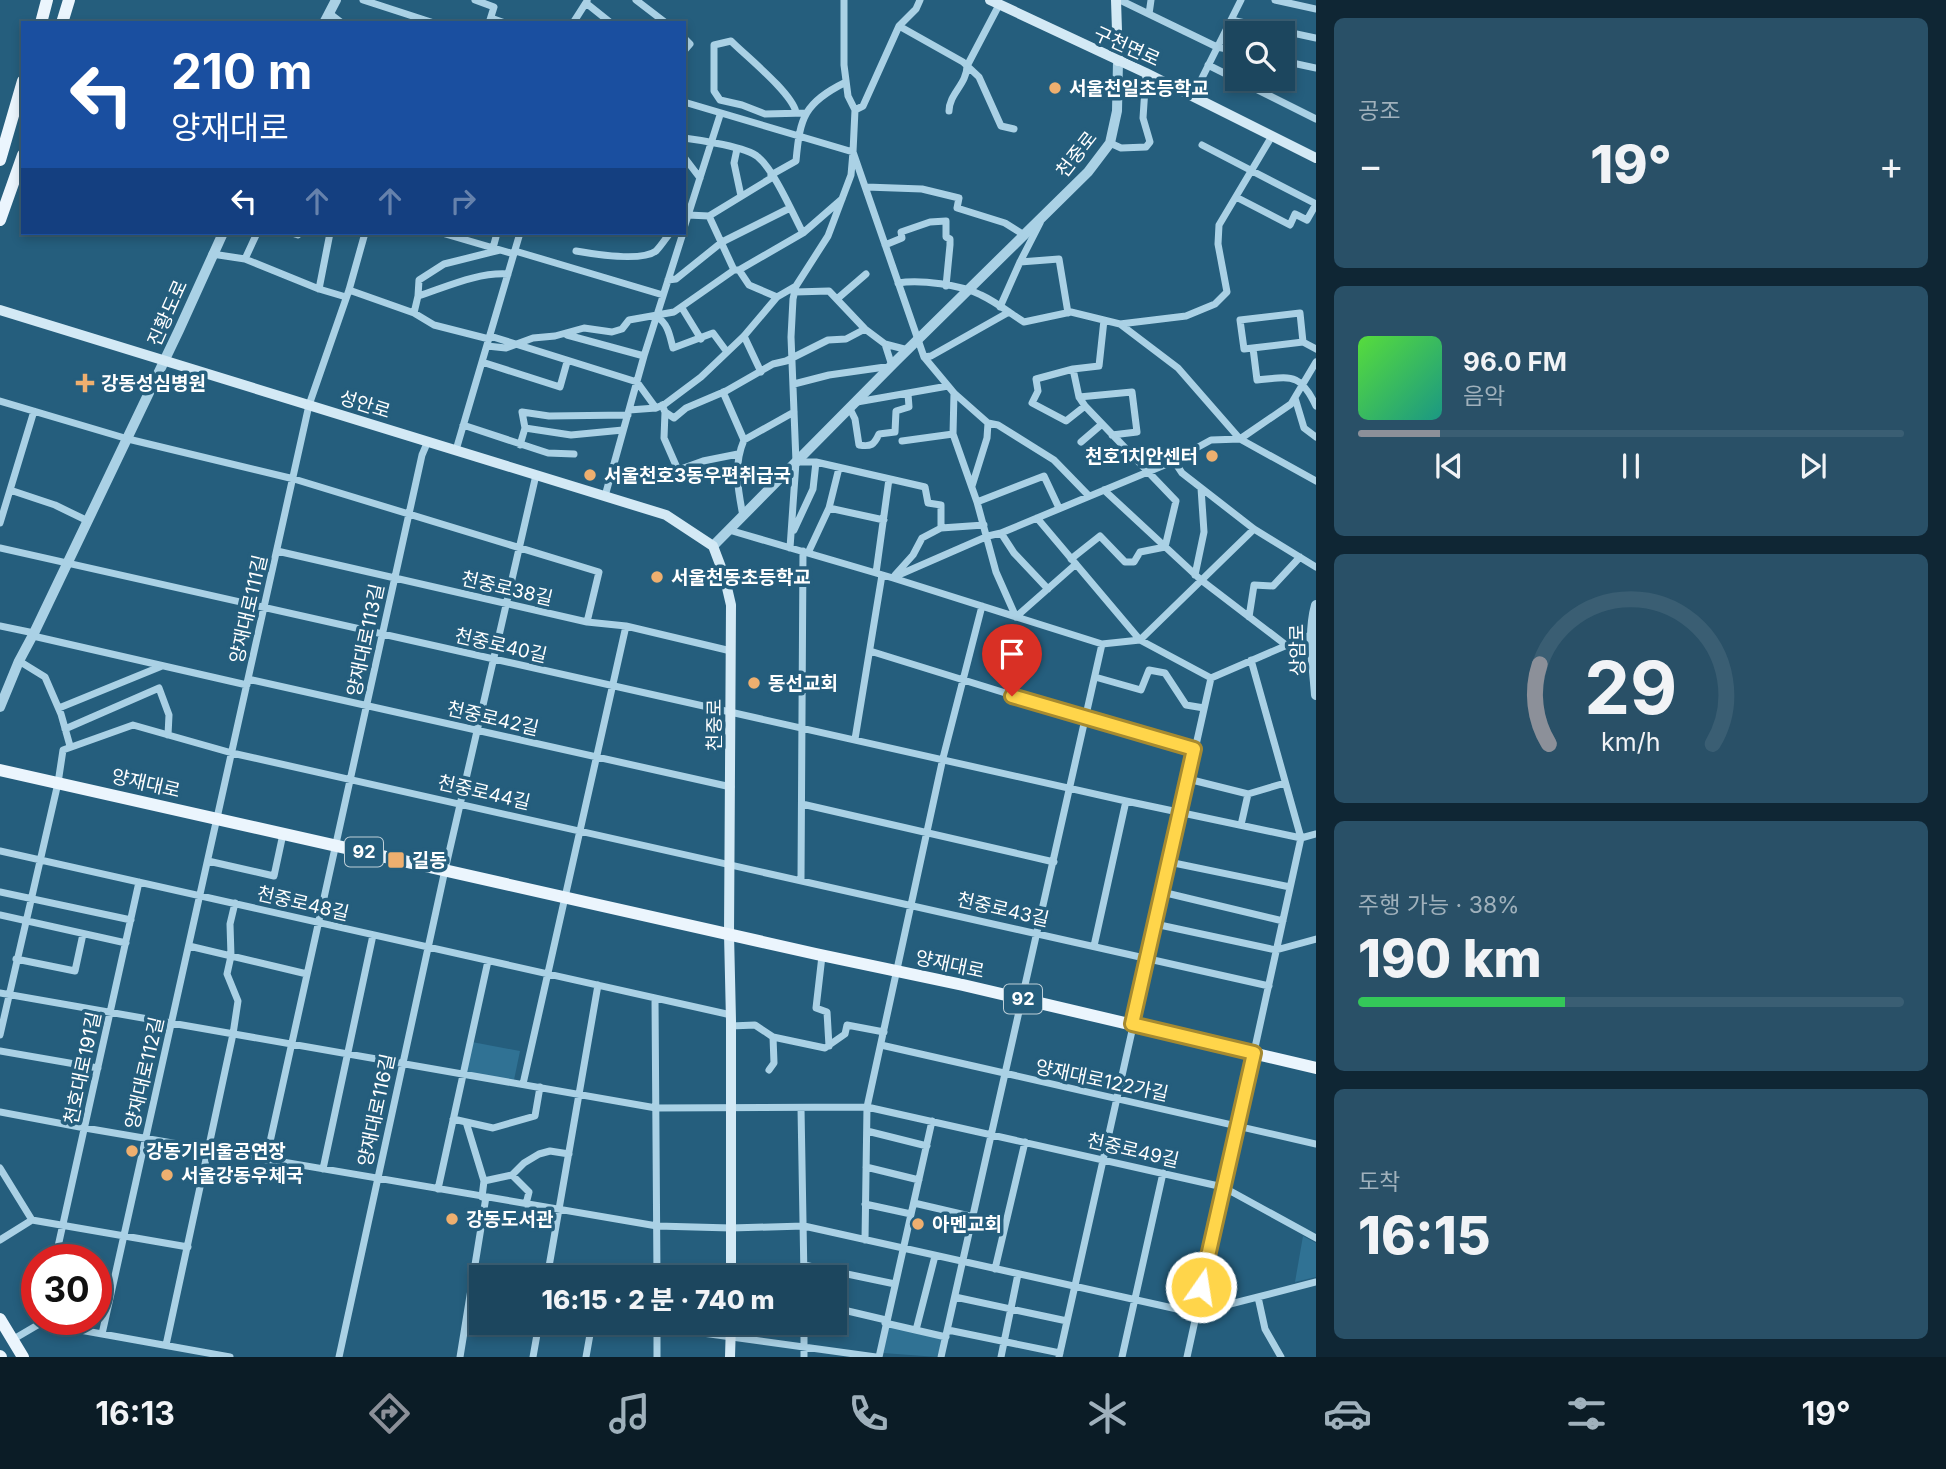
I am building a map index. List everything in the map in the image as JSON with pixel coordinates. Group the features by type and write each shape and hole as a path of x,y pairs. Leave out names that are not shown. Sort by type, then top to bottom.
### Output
{"main road":[{"path":"41,21 47,0"},
{"path":"63,21 68,0"},
{"name":"천중로","path":"1118,0 1118,61"},
{"name":"구천면로","path":"994,2 1146,73 1316,158"},
{"path":"0,160 6,116 21,85"},
{"path":"0,220 21,161"},
{"name":"성안로","path":"0,310 666,515 713,546"},
{"name":"천중로","path":"713,546 731,605 731,1265"},
{"name":"양재대로","path":"0,770 1022,999 1316,1068"},
{"path":"0,1319 23,1357"},
{"path":"730,1335 730,1357"}],"street":[{"path":"327,18 336,0"},
{"path":"475,0 494,7 490,20"},
{"path":"636,0 663,21"},
{"path":"790,548 796,462 792,312 796,289 828,236 851,175 855,110 848,96 844,65 844,0"},
{"path":"855,110 863,106 899,26 916,9 920,0"},
{"path":"1118,0 1225,49"},
{"path":"1149,14 1151,0"},
{"path":"1193,96 1241,0"},
{"path":"1275,0 1316,9"},
{"path":"368,1 426,21"},
{"path":"574,21 587,1 609,21"},
{"name":"구천면로","path":"949,111 949,104 967,76 967,66 994,2"},
{"path":"1231,20 1316,38"},
{"path":"899,26 967,66 979,77 1002,126 1014,129"},
{"path":"765,114 716,96 713,45 730,41 773,82 794,105 796,112"},
{"name":"천중로","path":"713,546 1088,172 1110,144 1117,111 1118,61"},
{"path":"1295,64 1316,68"},
{"path":"1208,65 1316,120"},
{"path":"1110,144 1121,148 1146,147 1150,142 1143,118 1146,73"},
{"path":"724,115 686,215 709,216 796,161 799,135 806,113 831,90 846,82"},
{"path":"686,104 853,152"},
{"path":"724,115 806,113"},
{"path":"898,283 908,281 969,290 1024,322 1068,313 1120,324 1186,316 1215,304 1227,292 1218,244 1219,225 1272,136"},
{"path":"686,138 712,141 758,156 803,233"},
{"path":"1202,145 1316,204 1307,220 1295,214 1290,225 1236,197"},
{"path":"737,149 734,163 741,196"},
{"path":"853,152 924,357 954,393 988,423 998,425 1054,460 1089,496"},
{"path":"686,160 700,178"},
{"path":"866,187 922,189 958,198 957,208 1005,223 1024,235"},
{"path":"520,344 533,338 564,335 584,328 612,332 622,329 629,320 656,317 682,308 737,270 803,233 843,199"},
{"path":"668,280 676,279 722,242 790,208"},
{"path":"709,216 737,270 749,285 777,297"},
{"path":"1000,307 1044,216"},
{"path":"886,244 902,238 901,232 930,222 946,221 946,237 950,239 946,286"},
{"name":"진황도로","path":"0,707 19,661 128,439 222,235"},
{"path":"245,258 256,235"},
{"path":"319,289 330,235"},
{"name":"양재대로111길","path":"217,819 309,405 364,235"},
{"path":"449,235 663,295"},
{"path":"496,249 498,235"},
{"path":"456,450 519,235"},
{"path":"576,251 622,256 650,254 668,235"},
{"path":"605,496 636,382 683,235"},
{"path":"414,313 419,279 444,264 496,249"},
{"path":"212,254 245,258 319,289 414,313 434,325 489,340 520,344 568,362 636,382 674,418 686,408 723,392 773,364 828,340 846,339 865,329"},
{"path":"1020,262 1059,259 1068,313"},
{"path":"418,296 461,282 508,274"},
{"path":"837,299 866,274"},
{"path":"520,445 525,428 522,412 549,416 661,408 701,377 744,336 777,297 796,289 829,291 865,329 885,344 908,350"},
{"path":"682,308 701,339"},
{"path":"924,357 931,356 1009,312"},
{"path":"1303,342 1300,313 1240,320 1244,349 1303,342 1316,349"},
{"path":"656,317 663,320 673,348 713,333 727,352"},
{"path":"1085,406 1066,421 1032,403 1038,391 1036,379 1073,369 1098,366 1104,320"},
{"path":"1120,324 1178,369 1240,439 1316,481"},
{"path":"564,335 644,356"},
{"path":"744,336 761,372"},
{"path":"794,384 828,375 892,366 885,344"},
{"path":"1253,348 1257,380 1290,377 1307,387 1316,406"},
{"path":"482,362 560,387 568,362"},
{"path":"893,578 988,536 1174,461 1211,440 1240,439 1295,398 1316,362"},
{"path":"1073,369 1079,397 1085,406 1176,501 1165,547"},
{"path":"908,394 909,407 896,411 895,432 879,434 874,444 869,447 859,445 853,405 908,394 948,386"},
{"path":"723,392 744,440"},
{"path":"1079,397 1132,392 1137,432 1112,435"},
{"path":"954,393 953,434 988,536 996,572 1016,617"},
{"path":"1295,398 1304,428 1316,437"},
{"path":"0,401 128,439 294,479 599,572 587,622"},
{"path":"661,408 664,438 678,470 703,461 738,454"},
{"path":"0,523 34,411"},
{"path":"743,516 737,472 738,454 744,440 794,412"},
{"path":"971,486 987,439 988,423"},
{"path":"1081,442 1102,424"},
{"path":"463,425 548,453 575,454"},
{"path":"525,428 571,435 624,430"},
{"path":"902,441 953,434"},
{"name":"양재대로113길","path":"266,1160 422,455 428,441"},
{"path":"1174,461 1182,473 1254,529 1316,566"},
{"path":"796,462 816,462 925,487 928,503 941,505 941,528"},
{"path":"790,537 813,489 816,462"},
{"path":"801,879 806,552 829,508 839,468"},
{"name":"양재대로116길","path":"339,1357 445,870 536,475"},
{"path":"977,502 1044,476 1059,508"},
{"path":"855,739 870,651 889,479"},
{"path":"1198,578 1204,532 1201,488"},
{"path":"10,490 88,521"},
{"path":"1104,490 1198,578 1286,645"},
{"path":"829,508 884,520"},
{"path":"1037,518 1140,640 1211,678"},
{"path":"893,578 913,555 922,538 941,528 984,525"},
{"path":"729,530 1102,644 1140,640 1198,578 1254,529"},
{"path":"1001,533 1014,553 1048,589"},
{"path":"1016,617 1100,536 1125,562 1134,562 1140,552 1165,547"},
{"name":"천중로40길","path":"0,548 1301,838"},
{"name":"천중로38길","path":"277,551 587,622 626,626 731,651"},
{"path":"1249,617 1254,585 1273,586 1300,557"},
{"name":"상암로","path":"1316,605 1316,695"},
{"path":"865,1240 867,1107 943,758 982,606"},
{"name":"천중로42길","path":"0,626 163,665 367,706 731,787"},
{"path":"523,1084 626,626"},
{"path":"1211,678 1314,633"},
{"path":"941,1357 1102,644"},
{"path":"870,651 1194,749"},
{"path":"1165,673 1172,657"},
{"path":"1187,1357 1301,838 1251,660"},
{"path":"0,1035 4,994 16,959 58,783 62,750 70,746 59,708 45,677 19,661"},
{"path":"59,708 163,665"},
{"path":"1095,677 1141,690 1149,670 1165,673 1186,705 1204,708"},
{"path":"847,1311 916,1330 1004,1341 1059,1355 1211,678"},
{"path":"65,729 159,688 169,715 168,735"},
{"name":"천중로44길","path":"70,746 133,725 232,753 730,863"},
{"path":"1188,779 1248,794 1285,783"},
{"path":"1241,825 1248,794"},
{"path":"1094,946 1126,800"},
{"path":"802,804 1054,862"},
{"name":"양재대로112길","path":"112,1289 217,819"},
{"path":"208,861 274,876 283,834"},
{"path":"1301,838 1316,834"},
{"name":"천중로48길","path":"0,851 655,998 731,1020"},
{"path":"1169,862 1290,887"},
{"name":"천중로43길","path":"730,863 1269,986"},
{"name":"천호대로191길","path":"59,1244 139,882"},
{"path":"0,892 131,920"},
{"path":"1162,892 1283,921"},
{"path":"166,1346 233,1034 238,1001 227,974 231,956 230,924 235,903"},
{"path":"0,915 126,943"},
{"path":"1155,924 1276,950 1316,939"},
{"path":"16,959 75,971 83,934"},
{"path":"323,1169 373,934"},
{"path":"189,946 307,974"},
{"path":"822,956 816,1008 827,1012 829,1046"},
{"path":"438,1189 488,961"},
{"path":"549,1265 598,985"},
{"name":"천중로49길","path":"4,994 656,1108 867,1107 1223,1187 1316,1238"},
{"path":"655,998 657,1265"},
{"path":"731,1020 755,1025 773,1037 825,1048 845,1034 847,1025 884,1032"},
{"path":"769,1070 774,1063 773,1037"},
{"name":"양재대로122가길","path":"881,1045 1316,1144"},
{"path":"0,1051 98,1068"},
{"path":"453,1119 493,1128 535,1116 540,1087"},
{"path":"801,1108 804,1265"},
{"path":"0,1112 657,1226 804,1226 1195,1313 1316,1282"},
{"path":"713,1335 877,1357 932,1121"},
{"path":"466,1122 484,1181 474,1265"},
{"path":"867,1131 927,1146"},
{"path":"995,1269 1025,1142"},
{"path":"484,1181 512,1175 524,1163 539,1154 550,1151 569,1154"},
{"path":"866,1167 919,1180"},
{"path":"0,1168 32,1220"},
{"path":"1122,1357 1163,1173"},
{"path":"512,1175 529,1192 526,1204"},
{"path":"914,1203 974,1217"},
{"path":"865,1204 911,1214"},
{"path":"0,1240 32,1220 188,1247"},
{"path":"916,1330 935,1256"},
{"path":"847,1274 895,1284"},
{"path":"1001,1357 1018,1274"},
{"path":"955,1297 1067,1321"},
{"path":"1258,1297 1265,1329 1281,1357"},
{"path":"460,1357 469,1302"},
{"path":"12,1339 21,1334"},
{"path":"107,1335 230,1357"},
{"path":"533,1357 537,1335"},
{"path":"586,1357 590,1335"},
{"path":"657,1335 657,1357"},
{"path":"804,1335 804,1357"}],"shaded area":[{"path":"472,1042 520,1051 514,1080 466,1072"},
{"path":"1303,1236 1316,1243 1316,1277 1295,1282"},
{"path":"889,1326 943,1339 937,1357 883,1353"}],"place":[{"name":"서울천일초등학교","path":"1055,88"},
{"name":"강동성심병원","path":"85,383"},
{"name":"천호1치안센터","path":"1212,456"},
{"name":"서울천호3동우편취급국","path":"590,475"},
{"name":"서울천동초등학교","path":"657,577"},
{"name":"동선교회","path":"754,683"},
{"name":"길동","path":"396,860"},
{"name":"강동기리울공연장","path":"132,1151"},
{"name":"서울강동우체국","path":"167,1175"},
{"name":"강동도서관","path":"452,1219"},
{"name":"아멘교회","path":"918,1224"}],"route":[{"path":"1012,696 1194,749 1132,1024 1254,1053 1201,1287"}]}
